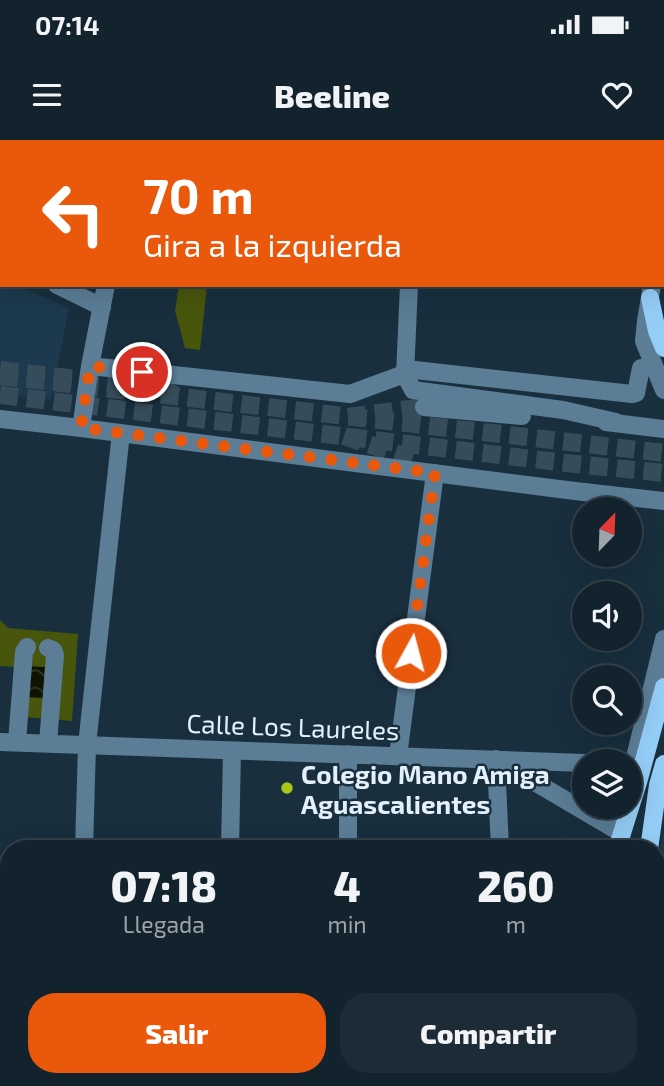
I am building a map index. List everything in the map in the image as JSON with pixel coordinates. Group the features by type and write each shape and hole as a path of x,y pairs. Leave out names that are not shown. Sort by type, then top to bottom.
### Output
{"main road":[{"path":"651,292 660,340"},
{"path":"641,749 664,687"},
{"path":"652,840 664,764"},
{"path":"618,840 622,819"}],"street":[{"path":"61,287 102,307"},
{"path":"81,428 106,287"},
{"path":"409,287 405,375 413,390 563,410 656,428 664,414"},
{"path":"651,292 644,341 664,390"},
{"path":"90,366 350,394 415,370 632,394 638,389 641,368"},
{"path":"424,407 617,422"},
{"path":"0,419 435,473 663,492"},
{"path":"83,840 87,745 121,433"},
{"path":"419,461 663,492"},
{"path":"398,756 435,473"},
{"path":"638,749 664,639"},
{"path":"9,742 27,647"},
{"path":"48,648 53,650 55,655 48,743"},
{"name":"Calle Los Laureles","path":"9,742 572,762"},
{"path":"230,840 232,751"},
{"path":"348,754 348,840"},
{"path":"496,759 613,840"},
{"path":"496,759 500,840"},
{"path":"618,840 621,819"}],"shaded area":[{"path":"0,287 21,287 69,308 51,400 0,394"}],"green space":[{"path":"179,287 207,287 200,350 185,348 175,311"},
{"path":"0,620 8,628 78,634 72,721 13,716 17,667 0,666"}],"water":[{"path":"25,666 45,667 44,698 23,697"}],"tunnel":[{"path":"0,370 163,389 176,396"},
{"path":"0,376 664,453"},
{"path":"0,395 664,473"},
{"path":"348,417 424,407"},
{"path":"344,436 419,461"}],"place":[{"name":"Colegio Mano Amiga Aguascalientes","path":"287,788"}],"route":[{"path":"142,372 90,366 81,428 435,473 411,653"}]}
